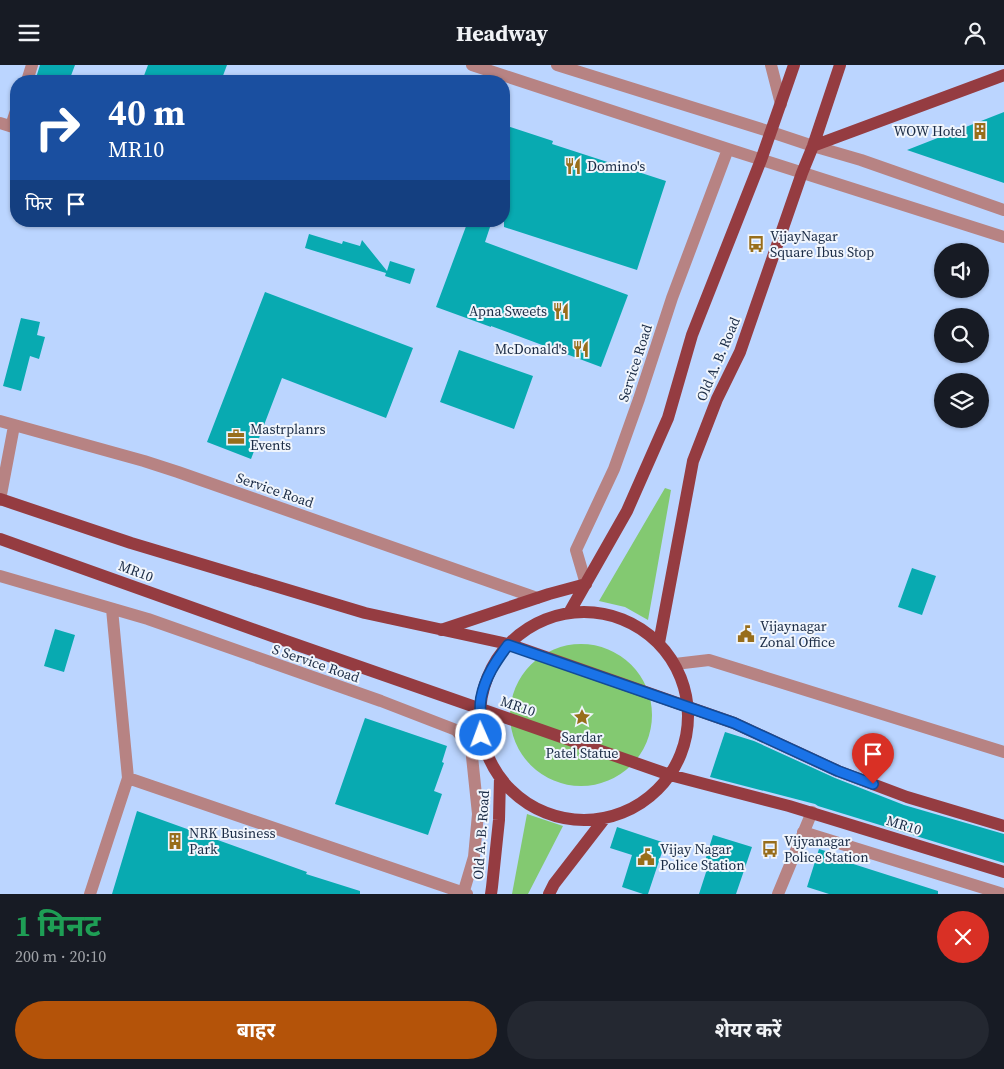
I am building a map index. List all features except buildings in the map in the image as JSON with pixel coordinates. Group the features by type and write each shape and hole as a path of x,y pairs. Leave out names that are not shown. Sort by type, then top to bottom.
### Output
{"main road":[{"name":"Old A. B. Road","path":"569,613 627,511 668,418 692,335 761,159 794,65"},
{"name":"Old A. B. Road","path":"659,643 693,461 717,399 740,352 840,65"},
{"path":"813,146 1004,75"},
{"name":"MR10","path":"0,499 131,543 346,607 508,645 734,723 838,771 907,797 1004,827"},
{"name":"MR10","path":"0,539 670,775 789,806 1004,872"},
{"path":"441,630 586,584"},
{"path":"569,613 601,613 619,618 635,625 659,643 675,664 682,678 689,708 689,721 683,749 670,775 652,795 638,805 605,818 559,817 535,808 500,777 491,764 481,735 481,699 486,679 496,661 508,645 546,619 569,613"},
{"name":"Old A. B. Road","path":"490,894 499,820 500,777"},
{"path":"552,891 605,818"}],"street":[{"path":"472,65 502,75"},
{"path":"557,65 861,160 1004,210"},
{"path":"771,65 781,104"},
{"path":"510,77 1004,237"},
{"name":"Service Road","path":"586,584 576,550 614,469 672,299 728,149"},
{"name":"Service Road","path":"0,421 178,472 537,598"},
{"path":"0,499 14,425"},
{"name":"S Service Road","path":"0,576 148,619 381,701 456,730 471,747 478,815 474,857 464,894"},
{"path":"90,894 128,778 112,609"},
{"path":"675,664 708,660 1004,752"},
{"path":"128,778 464,894"},
{"path":"778,894 812,813"},
{"path":"803,832 1003,894"}],"green space":[{"path":"665,488 671,490 648,620 625,607 599,601"},
{"path":"581,644 608,650 620,656 631,665 640,676 646,688 652,715 646,742 640,754 631,765 620,774 608,780 581,786 554,780 542,774 531,765 522,754 516,742 510,715 516,688 522,676 531,665 542,656 554,650"},
{"path":"527,814 563,826 528,894 512,894"}],"place":[{"name":"WOW Hotel","path":"980,131"},
{"name":"Domino's","path":"573,166"},
{"name":"VijayNagar Square Ibus Stop","path":"756,244"},
{"name":"Apna Sweets","path":"561,311"},
{"name":"McDonald's","path":"581,349"},
{"name":"Mastrplanrs Events","path":"236,437"},
{"name":"Vijaynagar Zonal Office","path":"746,634"},
{"name":"Sardar Patel Statue","path":"582,717"},
{"name":"NRK Business Park","path":"175,841"},
{"name":"Vijyanagar Police Station","path":"770,849"},
{"name":"Vijay Nagar Police Station","path":"646,857"}],"route":[{"path":"481,735 480,708 486,679 508,645 734,723 838,771 873,784"}]}
